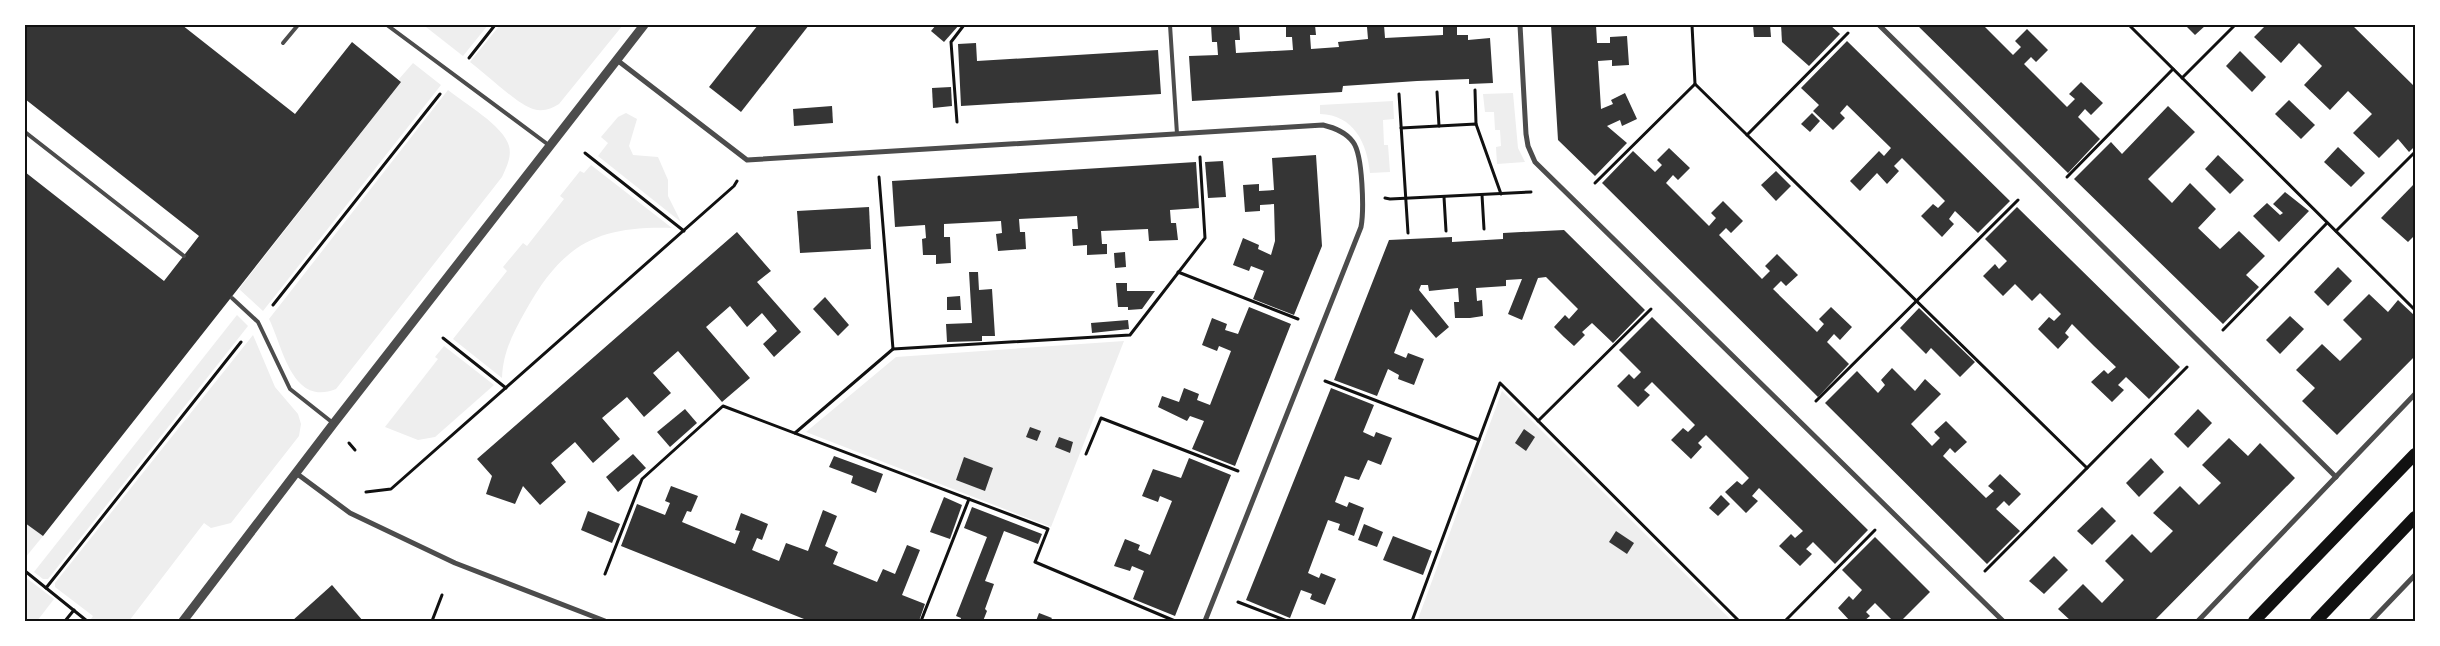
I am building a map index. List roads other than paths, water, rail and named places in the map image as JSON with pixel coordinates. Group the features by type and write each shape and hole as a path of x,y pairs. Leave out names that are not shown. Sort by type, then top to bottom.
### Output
{"main road":[{"path":"2254,621 2415,454"},
{"path":"2316,621 2415,517"}],"street":[{"path":"183,621 334,423 644,25"},
{"path":"1520,25 1528,146 1536,162 2003,621"},
{"path":"1879,25 2336,477"},
{"path":"617,60 746,160 1323,124 1346,135 1355,145 1362,193 1362,227 1206,621"},
{"path":"2198,621 2415,394"},
{"path":"296,473 350,513 455,563 604,621"},
{"path":"2371,621 2415,575"}],"lane":[{"path":"283,43 298,25"},
{"path":"387,25 550,146"},
{"path":"1170,25 1177,134"},
{"path":"25,132 184,256"},
{"path":"232,298 258,322 290,390 334,423"}]}
